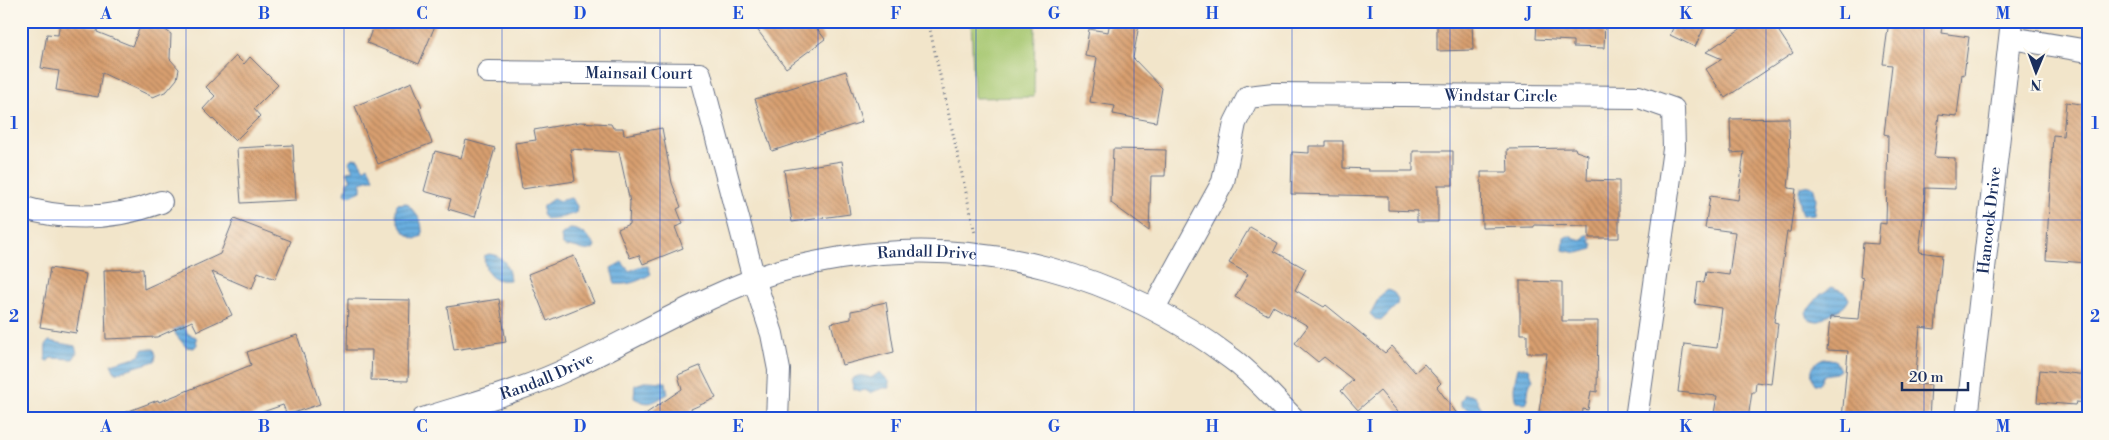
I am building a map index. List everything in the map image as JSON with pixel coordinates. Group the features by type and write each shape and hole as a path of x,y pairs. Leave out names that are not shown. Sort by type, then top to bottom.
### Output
{"street":[{"path":"2012,30 2088,51"},
{"name":"Hancock Drive","path":"1967,419 2012,30"},
{"name":"Mainsail Court","path":"488,72 700,74 754,279"},
{"name":"Windstar Circle","path":"1154,308 1223,182 1235,123 1248,97 1283,94 1639,97 1673,109 1674,149 1636,419"},
{"path":"21,207 55,216 97,217 138,210 161,202"},
{"name":"Randall Drive","path":"436,417 521,388 570,368 695,305 754,279 815,262 867,254 919,251 971,253 1057,269 1106,286 1154,308 1192,330 1235,360 1294,419"},
{"path":"754,279 772,334 779,370 777,419"}],"path":[{"path":"928,21 976,229 971,253"}],"green space":[{"path":"971,21 1035,21 1034,97 974,98"}],"water":[{"path":"353,158 358,159 364,169 368,166 374,178 361,182 361,191 350,196 345,193 348,187 347,182 351,180 347,171 353,170 349,162"},
{"path":"1811,185 1814,188 1816,199 1814,214 1802,215 1799,201 1800,187"},
{"path":"571,198 577,206 576,213 546,219 542,215 543,206 553,199 558,201"},
{"path":"407,203 419,218 421,225 422,236 415,239 402,229 397,220 397,204"},
{"path":"569,229 577,230 587,236 595,246 593,249 586,250 570,246 566,247 562,244 561,235"},
{"path":"1586,235 1592,238 1590,242 1593,244 1593,249 1578,253 1563,250 1564,238 1568,236 1582,240"},
{"path":"489,254 505,262 510,280 498,280 490,276 486,268 484,256"},
{"path":"622,262 629,271 648,266 651,274 634,282 615,284 611,268"},
{"path":"1832,287 1845,292 1849,299 1846,305 1820,321 1808,319 1806,312 1820,295"},
{"path":"1388,290 1394,293 1398,299 1397,305 1382,320 1375,319 1370,314 1380,296"},
{"path":"183,325 188,334 196,337 197,345 194,348 186,347 176,335 173,328"},
{"path":"49,341 75,346 77,353 73,359 51,358 47,362 45,360 46,347"},
{"path":"143,349 154,349 155,361 115,373 111,364 139,356"},
{"path":"1824,358 1835,360 1840,370 1836,373 1824,375 1820,384 1815,384 1812,368"},
{"path":"1518,368 1529,368 1533,380 1525,403 1516,402 1514,393"},
{"path":"880,372 889,381 889,388 883,388 870,393 865,390 854,389 851,380 854,378 865,376 871,378"},
{"path":"647,381 666,382 668,394 648,403 634,398 635,385"},
{"path":"1465,394 1475,396 1487,419 1475,419 1473,411 1461,406 1461,401"}],"building":[{"path":"60,21 98,27 97,32 132,46 141,25 153,21 171,34 170,59 179,69 177,79 167,91 153,97 102,73 98,97 56,90 59,71 41,68 47,34 58,35"},
{"path":"375,21 437,21 419,64 367,43"},
{"path":"765,21 811,21 825,39 786,68 756,28"},
{"path":"1110,21 1139,25 1133,58 1162,88 1156,122 1113,114 1115,106 1090,102 1097,58 1085,56 1089,29 1108,32"},
{"path":"1437,21 1472,21 1473,50 1437,51"},
{"path":"1537,21 1605,21 1604,48 1573,47 1573,41 1536,39"},
{"path":"1676,21 1707,21 1695,47 1670,35"},
{"path":"1752,21 1772,21 1793,53 1725,98 1706,69 1722,59 1706,52"},
{"path":"1889,21 1943,21 1941,33 1969,37 1957,116 1939,114 1934,157 1955,158 1955,189 1925,188 1924,218 1919,252 1942,255 1935,329 1920,327 1915,384 1931,385 1929,419 1842,419 1848,351 1827,350 1830,317 1859,319 1863,278 1860,277 1863,243 1878,244 1880,223 1886,224 1888,135 1884,134 1892,65 1883,64"},
{"path":"236,56 244,64 250,57 278,85 254,109 260,116 235,141 203,109 215,96 206,87"},
{"path":"846,71 862,122 772,151 755,99"},
{"path":"412,82 422,107 419,108 432,143 378,164 355,106"},
{"path":"2066,102 2088,105 2088,263 2046,260 2053,135 2063,136"},
{"path":"1789,118 1790,169 1788,188 1796,189 1790,232 1787,232 1774,322 1778,323 1771,384 1756,382 1755,392 1752,392 1748,419 1713,419 1717,396 1678,392 1684,344 1717,348 1722,308 1695,304 1698,282 1704,283 1706,272 1729,275 1735,232 1705,228 1710,196 1738,200 1744,152 1731,153 1730,119"},
{"path":"580,122 611,124 613,128 623,128 624,135 662,128 672,183 681,207 677,209 683,224 675,227 683,248 643,264 639,255 630,258 618,229 629,224 630,202 619,152 570,149 575,181 522,189 515,143 536,140 534,130"},
{"path":"466,140 495,148 475,217 448,209 451,199 424,191 435,151 461,158"},
{"path":"1326,141 1343,141 1343,168 1368,169 1368,171 1413,171 1413,151 1453,151 1453,185 1438,185 1438,222 1417,222 1417,211 1388,210 1388,196 1291,194 1292,152 1309,153 1309,146 1326,146"},
{"path":"293,145 296,200 241,203 237,148"},
{"path":"1575,148 1576,151 1588,155 1587,180 1619,181 1619,238 1589,238 1589,226 1534,225 1534,227 1482,228 1481,172 1508,172 1507,149"},
{"path":"1113,149 1166,150 1165,176 1151,176 1149,231 1111,203"},
{"path":"842,161 850,214 792,222 784,170"},
{"path":"234,219 291,241 275,279 258,272 252,289 212,272 232,315 197,331 192,321 157,337 106,339 104,270 143,269 144,289 220,254"},
{"path":"1250,227 1278,243 1274,251 1306,269 1295,290 1324,307 1326,305 1385,353 1392,346 1415,372 1424,364 1441,383 1437,387 1461,419 1404,419 1380,391 1358,410 1341,391 1353,380 1324,357 1318,362 1295,343 1308,326 1273,306 1268,315 1235,297 1248,274 1229,263"},
{"path":"574,256 594,302 547,321 528,274"},
{"path":"50,268 86,274 76,333 40,327"},
{"path":"1520,281 1562,282 1562,321 1598,321 1597,392 1591,391 1588,410 1583,409 1582,419 1538,419 1547,353 1527,353 1527,334 1520,334"},
{"path":"348,299 410,300 408,381 371,380 372,350 347,350"},
{"path":"499,299 506,342 454,350 447,307"},
{"path":"886,302 894,352 842,365 831,323 851,319 851,311"},
{"path":"297,335 320,404 287,415 283,405 242,419 113,419 113,417 158,400 159,402 251,365 247,352"},
{"path":"700,366 716,398 691,409 695,419 638,419 682,389 678,375"},
{"path":"2040,370 2088,375 2088,403 2076,402 2075,405 2037,402"}]}
